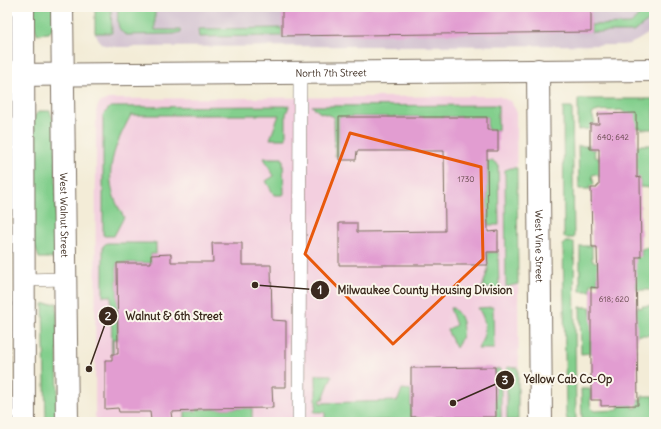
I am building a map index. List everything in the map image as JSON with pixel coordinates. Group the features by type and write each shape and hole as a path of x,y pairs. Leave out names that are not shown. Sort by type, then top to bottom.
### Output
{"street":[{"path":"23,7 15,74 24,280 24,422"},
{"name":"West Walnut Street","path":"62,7 67,422"},
{"name":"North 7th Street","path":"15,74 652,68"},
{"name":"West Vine Street","path":"538,70 541,422"}],"lane":[{"path":"299,422 300,72"},
{"path":"24,280 65,279"}],"highlighted area":[{"path":"350,133 481,167 483,259 393,344 305,254"}],"shaded area":[{"path":"95,7 654,7 654,27 638,40 630,44 622,45 117,47 104,45 98,39 95,33"},
{"path":"498,96 510,101 516,110 519,409 517,422 97,422 95,416 96,111 99,103 108,99"}],"green space":[{"path":"31,7 56,7 52,29 49,33 37,34 32,18"},
{"path":"95,7 111,7 112,33 95,33"},
{"path":"118,7 155,7 155,30 181,30 181,32 174,34 127,35 123,33 119,27"},
{"path":"647,7 654,7 654,15 633,32 591,32 591,25 631,24"},
{"path":"282,28 282,36 199,37 198,29"},
{"path":"578,99 654,99 654,129 637,128 623,111 620,110 595,112 592,114 595,124 590,129 578,130"},
{"path":"498,105 498,130 487,130 487,117 339,117 339,156 335,156 334,117 319,112 312,106"},
{"path":"289,106 286,114 286,139 270,139 279,115 131,115 119,140 111,165 112,190 124,217 114,236 103,235 103,115 110,107"},
{"path":"563,107 572,107 574,238 564,237"},
{"path":"39,111 50,111 56,127 56,258 39,258 33,241 31,129 35,115"},
{"path":"642,145 654,145 654,188 640,187 640,178 600,178 596,174 592,175 594,185 589,187 591,189 579,189 578,146 590,146 590,149 594,149 595,157 599,158 599,160"},
{"path":"264,158 283,159 283,195 274,195 266,181 274,176"},
{"path":"487,161 493,161 498,165 499,225 488,225"},
{"path":"517,168 518,284 506,287 505,170"},
{"path":"565,242 574,242 576,420 567,420 566,415 563,244 565,244"},
{"path":"107,243 156,243 156,254 151,254 151,263 117,263 118,339 113,339 113,354 111,296 103,296 103,246"},
{"path":"580,246 592,246 592,260 595,262 641,256 641,249 654,247 654,290 637,290 635,274 598,275 598,283 591,284 591,291 580,291"},
{"path":"487,252 498,252 499,288 482,288 488,270"},
{"path":"57,303 58,417 55,421 46,422 43,304"},
{"path":"642,306 654,306 654,335 637,335 591,340 591,353 581,354 580,307 590,307 592,322 636,314 637,307 642,308"},
{"path":"493,307 494,349 478,349 483,338 485,324 478,308"},
{"path":"450,308 453,308 457,312 463,327 461,338 456,348 447,330 456,325"},
{"path":"507,367 518,368 518,420 507,420"},
{"path":"495,369 501,369 501,420 488,420 488,417 496,416"},
{"path":"316,375 332,376 323,399 320,400 320,403 396,401 398,400 402,389 411,390 411,417 417,417 417,420 325,421 325,412 314,412 316,406"},
{"path":"581,389 590,389 591,408 594,411 618,410 619,405 632,405 633,408 637,408 638,400 642,400 642,396 654,396 654,419 582,419"},
{"path":"252,408 252,420 185,421 185,411 196,411 197,409"}],"building":[{"path":"282,7 591,7 591,32 282,36"},
{"path":"636,113 637,178 640,177 641,257 636,257 638,405 601,406 601,400 591,400 591,287 598,288 597,247 592,247 591,188 597,188 597,186 599,186 599,149 590,149 590,124 599,124 598,114"},
{"path":"339,117 487,117 487,130 498,130 498,151 487,151 488,232 498,231 498,252 487,252 488,265 339,265 339,223 357,223 357,232 445,231 444,151 357,151 356,160 339,160"},
{"path":"212,243 242,243 242,265 271,265 272,320 286,321 286,387 272,387 273,408 197,409 197,411 171,412 172,419 151,420 150,412 119,412 118,408 105,409 105,360 112,360 112,354 118,354 117,263 151,263 151,255 171,254 171,262 213,262"},
{"path":"495,367 496,417 411,417 411,368"}],"place":[{"name":"Milwaukee County Housing Division","path":"255,285"},
{"name":"Walnut & 6th Street","path":"89,369"},
{"name":"Yellow Cab Co-Op","path":"453,403"}]}
